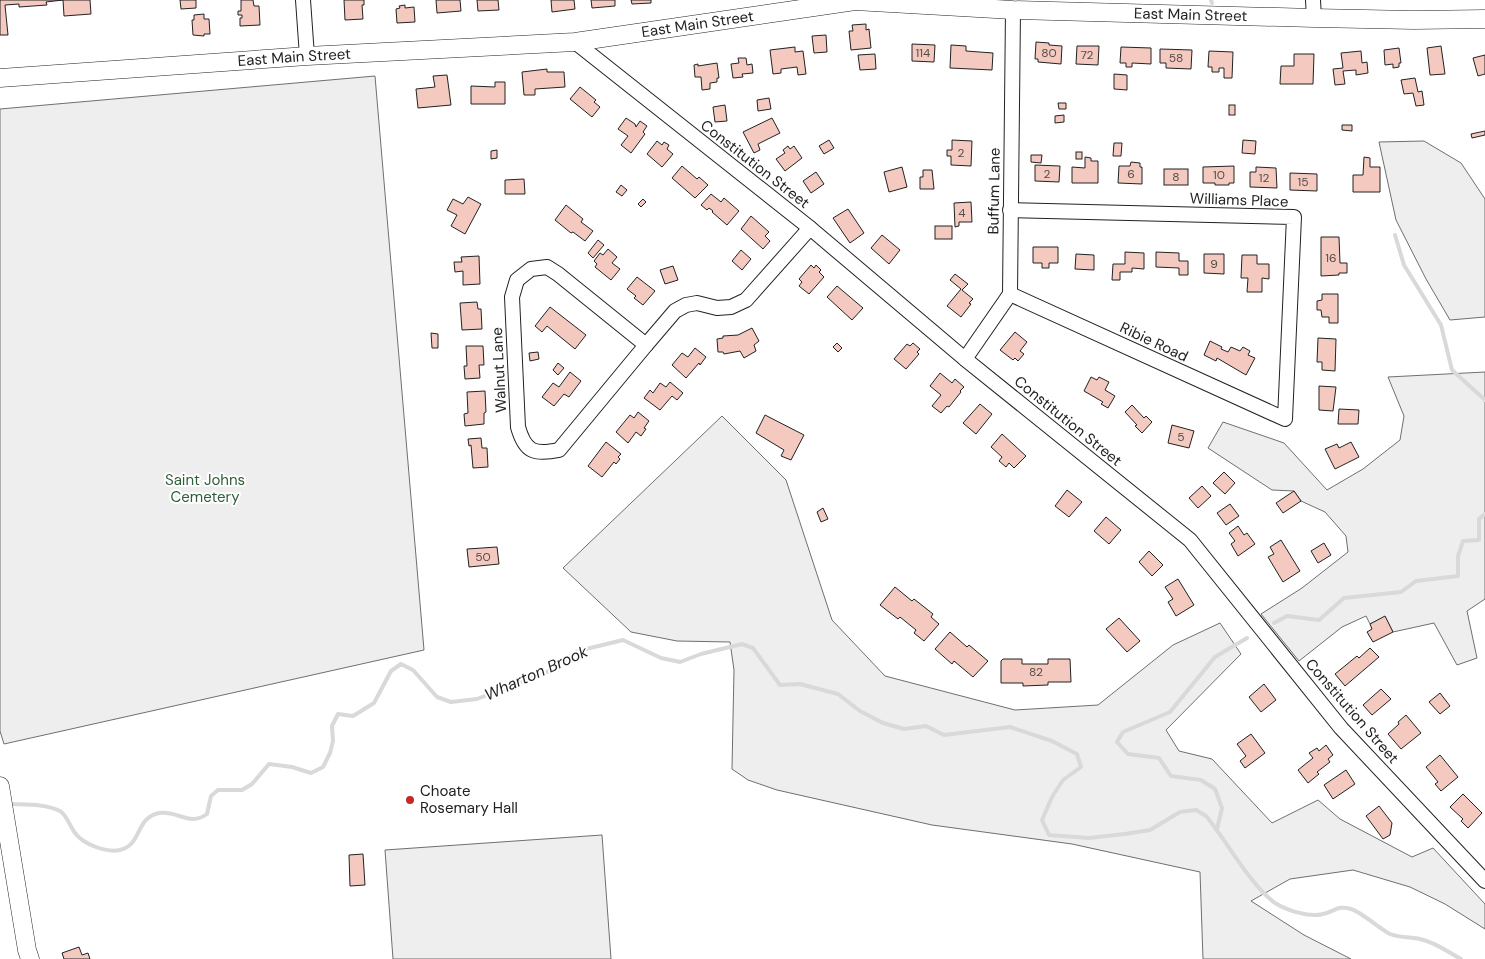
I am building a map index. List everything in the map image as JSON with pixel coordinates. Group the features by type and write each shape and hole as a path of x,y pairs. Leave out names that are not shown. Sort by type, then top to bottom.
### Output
{"main road":[{"name":"East Main Street","path":"0,78 176,67 307,56 575,42 854,1 1013,10 1414,20 1485,19"},
{"path":"3,799 19,904 30,959"}],"street":[{"path":"303,0 307,56"},
{"path":"1313,0 1314,18"},
{"name":"Buffum Lane","path":"1010,294 1013,10"},
{"name":"Constitution Street","path":"575,42 810,228 965,360 1190,540 1341,728 1485,881"},
{"name":"Williams Place","path":"1010,210 1294,216 1285,419"},
{"name":"Walnut Lane","path":"646,345 547,267 532,269 516,280 512,297 518,426 522,441 530,449 544,453 559,450 646,345 674,311 686,305 697,303 717,308 731,307 746,300 810,228"},
{"path":"965,360 1010,294"},
{"name":"Ribie Road","path":"1010,294 1285,419"}],"green space":[{"name":"Saint Johns Cemetery","path":"375,76 424,650 4,744 0,731 0,109"},
{"path":"1424,141 1461,163 1485,199 1485,317 1450,320 1426,279 1396,220 1379,142"},
{"path":"1485,372 1485,599 1467,611 1477,658 1457,665 1434,623 1393,632 1385,617 1370,624 1366,616 1342,627 1299,661 1261,614 1302,588 1348,552 1346,536 1325,512 1301,501 1294,491 1272,490 1208,448 1223,422 1284,443 1327,490 1363,469 1400,440 1404,416 1388,377"},
{"path":"722,416 786,480 832,620 885,676 1015,710 1098,705 1173,645 1220,623 1241,654 1166,730 1179,751 1212,759 1272,823 1318,800 1340,819 1412,857 1433,848 1485,904 1485,929 1445,904 1410,887 1353,870 1290,879 1251,901 1304,935 1351,959 1203,959 1200,872 1072,844 932,825 777,790 748,780 732,769 734,670 730,642 677,641 631,632 563,568"},
{"path":"602,835 611,959 393,959 385,850"}],"building":[{"path":"0,0 63,0 46,2 47,5 19,7 19,4 5,5 8,35 0,35"},
{"path":"63,0 90,0 91,14 64,16"},
{"path":"180,0 196,0 196,8 181,9"},
{"path":"241,0 253,0 254,6 259,6 260,25 240,26 242,15 238,15 238,11 241,11"},
{"path":"344,0 364,0 364,5 362,5 363,19 345,20"},
{"path":"436,0 460,0 461,11 437,13"},
{"path":"477,0 498,0 499,10 478,11"},
{"path":"551,0 574,0 575,9 552,12"},
{"path":"591,0 615,0 615,6 592,8"},
{"path":"631,0 651,0 651,3 632,4"},
{"path":"405,5 405,8 414,7 415,22 397,23 396,9 400,8 399,6"},
{"path":"204,14 204,19 209,19 210,34 204,34 204,36 193,35 192,20 194,20 194,15"},
{"path":"866,24 866,30 869,29 871,48 851,50 849,31 853,31 852,25"},
{"path":"826,35 827,52 814,53 812,36"},
{"path":"1036,42 1062,46 1061,64 1038,62 1038,59 1035,59"},
{"path":"912,44 935,45 934,62 912,61"},
{"path":"951,45 966,46 966,51 993,53 992,70 950,68"},
{"path":"1077,46 1099,46 1098,65 1076,64"},
{"path":"1441,46 1445,74 1430,75 1427,48"},
{"path":"795,47 795,52 803,51 806,74 798,75 797,67 781,69 781,73 773,74 770,50"},
{"path":"1121,47 1151,48 1151,64 1132,63 1132,67 1126,67 1126,63 1120,63"},
{"path":"1399,48 1401,63 1399,63 1399,67 1393,68 1393,64 1385,65 1384,50"},
{"path":"1160,49 1192,50 1191,69 1166,68 1166,63 1160,63"},
{"path":"1209,51 1233,52 1232,78 1224,78 1224,68 1219,68 1219,72 1212,72 1212,67 1208,67"},
{"path":"1361,51 1362,63 1367,62 1368,73 1356,75 1356,70 1343,71 1345,84 1335,85 1333,69 1343,68 1341,53"},
{"path":"875,54 876,69 860,70 858,55"},
{"path":"1294,54 1314,54 1313,84 1280,84 1281,66 1294,66"},
{"path":"1485,55 1485,74 1478,76 1473,58"},
{"path":"738,58 746,58 747,65 752,64 753,73 742,74 743,77 733,78 731,64 739,63"},
{"path":"717,63 719,78 717,78 717,82 710,83 710,89 702,90 701,77 695,77 694,65"},
{"path":"547,69 547,72 564,72 565,87 535,89 535,95 524,95 522,72"},
{"path":"1114,74 1127,75 1127,90 1114,89"},
{"path":"447,75 451,105 418,108 416,89 435,87 433,76"},
{"path":"1415,78 1418,92 1422,91 1424,105 1416,106 1413,93 1404,94 1401,80"},
{"path":"495,82 505,82 505,104 471,104 471,86 495,87"},
{"path":"580,87 596,100 594,102 600,107 592,117 570,99"},
{"path":"769,98 771,109 758,111 757,100"},
{"path":"1058,103 1066,103 1066,109 1059,109"},
{"path":"725,105 727,121 715,122 713,107"},
{"path":"1229,105 1235,105 1235,115 1229,115"},
{"path":"1064,115 1064,122 1055,123 1055,116"},
{"path":"626,118 635,124 636,127 640,121 647,126 643,132 645,134 631,153 621,145 628,136 618,129"},
{"path":"772,118 780,133 758,144 760,150 754,153 743,132"},
{"path":"1342,125 1352,125 1352,131 1342,130"},
{"path":"1485,131 1485,135 1472,138 1471,134"},
{"path":"829,140 834,148 824,154 819,146"},
{"path":"952,140 972,141 971,166 951,165 951,156 947,156 947,150 952,150"},
{"path":"1243,140 1256,141 1255,154 1242,153"},
{"path":"657,141 662,145 664,142 669,145 667,149 673,154 662,167 647,154"},
{"path":"1114,143 1122,143 1121,156 1113,156"},
{"path":"788,146 790,149 794,146 802,158 785,171 776,159 785,153 783,150"},
{"path":"497,150 497,158 491,159 491,151"},
{"path":"1076,152 1082,152 1082,159 1076,159"},
{"path":"1031,155 1042,155 1041,163 1031,162"},
{"path":"1085,157 1091,158 1091,161 1098,161 1098,183 1072,183 1072,167 1085,168"},
{"path":"1364,157 1370,158 1370,167 1380,167 1380,192 1353,192 1353,175 1363,175"},
{"path":"1131,162 1140,163 1140,167 1142,167 1142,184 1118,183 1119,166 1130,166"},
{"path":"1035,165 1060,166 1059,182 1035,181"},
{"path":"682,166 697,179 699,177 708,185 695,198 672,178"},
{"path":"1234,166 1234,183 1215,185 1215,183 1203,183 1203,167"},
{"path":"902,167 907,187 889,192 884,172"},
{"path":"1256,167 1276,168 1277,188 1250,187 1250,172 1256,172"},
{"path":"1164,169 1188,169 1188,185 1164,185"},
{"path":"923,170 932,170 934,189 920,189 920,177 923,177"},
{"path":"816,172 824,184 811,193 803,181"},
{"path":"1290,173 1317,174 1317,191 1290,190"},
{"path":"524,179 525,194 505,194 505,180"},
{"path":"621,185 627,190 622,196 616,192"},
{"path":"711,194 721,202 724,198 739,211 727,225 713,211 709,208 707,210 701,205"},
{"path":"468,197 481,204 465,234 451,226 457,215 447,210 453,199 463,204"},
{"path":"643,199 646,202 641,207 638,204"},
{"path":"971,202 972,222 959,222 959,226 955,227 954,203"},
{"path":"566,205 583,219 581,222 593,231 585,241 555,220"},
{"path":"848,209 864,233 850,243 833,218"},
{"path":"751,216 769,232 765,236 770,241 763,249 741,229"},
{"path":"935,226 952,226 952,239 935,239"},
{"path":"882,235 900,250 889,264 871,248"},
{"path":"1321,237 1339,237 1340,263 1347,263 1347,273 1321,276"},
{"path":"598,240 604,245 593,258 588,253"},
{"path":"1033,247 1058,247 1058,263 1049,263 1049,268 1042,268 1042,263 1033,263"},
{"path":"608,249 617,257 612,263 620,269 611,280 595,267 597,264 594,261 600,253 603,255"},
{"path":"741,250 751,259 742,270 732,261"},
{"path":"1125,252 1144,253 1144,269 1132,268 1132,272 1120,272 1120,280 1112,280 1113,264 1125,264"},
{"path":"1156,252 1179,253 1179,261 1188,261 1188,275 1179,275 1179,268 1156,267"},
{"path":"1076,254 1094,255 1094,270 1075,269"},
{"path":"1204,254 1224,254 1224,274 1204,273"},
{"path":"1242,255 1257,255 1257,264 1269,264 1269,279 1262,278 1262,292 1247,292 1248,278 1241,278"},
{"path":"479,256 480,284 463,285 463,271 455,272 454,262 462,262 461,257"},
{"path":"811,265 814,268 816,265 824,277 809,294 799,286 802,282 799,279"},
{"path":"673,266 678,280 665,284 660,270"},
{"path":"955,274 968,284 962,290 973,299 961,317 947,306 961,289 950,280"},
{"path":"637,277 655,291 643,305 627,289"},
{"path":"837,286 863,308 852,320 827,297"},
{"path":"1322,294 1338,294 1338,323 1329,323 1329,317 1322,317 1321,310 1317,310 1317,301 1322,300"},
{"path":"477,302 478,309 481,309 482,329 462,330 460,303"},
{"path":"550,307 586,335 575,349 547,326 542,332 535,326"},
{"path":"752,328 759,341 754,345 756,351 744,358 740,351 724,354 723,352 718,352 717,339 723,338 723,336 738,335"},
{"path":"1015,332 1027,342 1020,351 1024,354 1018,361 1015,358 1013,360 1000,350"},
{"path":"431,333 438,334 438,348 432,348"},
{"path":"1318,338 1336,339 1335,371 1322,370 1322,362 1317,362"},
{"path":"1210,341 1228,352 1231,347 1240,351 1243,347 1250,351 1248,355 1255,358 1246,375 1217,358 1216,361 1204,355"},
{"path":"837,343 842,348 838,352 833,347"},
{"path":"913,343 920,349 917,352 919,354 906,369 894,359 907,344 910,346"},
{"path":"466,346 483,346 484,365 479,365 480,378 465,379 464,366 467,366"},
{"path":"695,348 706,357 686,378 672,365 682,353 688,357"},
{"path":"538,352 539,359 530,361 529,353"},
{"path":"558,363 564,368 558,375 553,370"},
{"path":"570,372 581,381 569,397 564,394 554,406 542,397 553,383 559,387"},
{"path":"940,373 952,383 955,379 964,387 949,407 947,406 941,413 932,406 941,395 930,386"},
{"path":"1091,377 1097,380 1099,377 1109,382 1105,390 1115,396 1108,408 1101,404 1103,402 1084,391"},
{"path":"670,382 683,393 677,400 672,396 660,410 644,398 650,390 653,393 660,383 666,387"},
{"path":"1319,386 1336,387 1333,411 1319,410"},
{"path":"485,391 486,412 484,413 484,424 465,426 464,414 468,413 467,392"},
{"path":"980,404 992,414 976,434 963,423"},
{"path":"1132,405 1144,418 1146,416 1152,422 1142,433 1125,412"},
{"path":"1339,409 1359,410 1358,424 1338,424"},
{"path":"638,412 649,421 641,436 636,432 628,443 616,432 630,415 634,418"},
{"path":"765,415 804,435 791,460 781,456 784,450 756,433"},
{"path":"1172,425 1194,431 1189,448 1168,443"},
{"path":"1002,434 1026,456 1014,468 1009,463 1006,467 999,461 1002,457 991,447"},
{"path":"481,438 482,448 487,448 488,467 473,468 471,445 469,446 468,439"},
{"path":"606,442 621,454 616,464 614,462 602,477 588,466"},
{"path":"1351,442 1359,457 1335,469 1325,449 1337,444 1339,448"},
{"path":"1224,472 1235,483 1225,494 1213,483"},
{"path":"1202,486 1211,496 1198,508 1189,498"},
{"path":"1067,490 1082,502 1069,517 1055,506"},
{"path":"1294,491 1301,501 1283,513 1276,503"},
{"path":"1230,504 1239,516 1226,525 1217,513"},
{"path":"823,508 828,519 821,522 817,512"},
{"path":"1106,517 1121,530 1109,544 1094,531"},
{"path":"1238,526 1244,535 1247,533 1255,544 1238,556 1231,544 1235,541 1229,533"},
{"path":"1281,540 1300,571 1283,582 1268,557 1274,554 1270,547"},
{"path":"1324,543 1331,555 1318,563 1311,551"},
{"path":"497,547 499,564 469,567 467,549"},
{"path":"1149,551 1163,565 1152,576 1139,562"},
{"path":"1178,579 1194,605 1176,616 1168,602 1173,599 1165,587"},
{"path":"895,587 912,601 914,599 933,614 931,617 939,624 924,641 914,633 916,630 900,617 898,619 880,605"},
{"path":"1385,616 1393,632 1373,642 1367,632 1372,629 1370,624"},
{"path":"1119,618 1140,641 1127,652 1106,629"},
{"path":"950,632 967,647 969,645 988,661 973,677 954,661 952,664 935,649"},
{"path":"1370,648 1379,657 1345,686 1335,674"},
{"path":"1003,659 1022,659 1022,664 1048,664 1048,659 1070,659 1071,682 1048,682 1048,685 1023,686 1023,683 1001,683 1001,661"},
{"path":"1264,684 1276,700 1261,712 1249,697"},
{"path":"1381,689 1391,699 1372,715 1363,705"},
{"path":"1440,693 1450,706 1440,714 1429,702"},
{"path":"1406,715 1421,733 1401,749 1388,734"},
{"path":"1251,734 1265,753 1245,768 1240,761 1246,756 1237,744"},
{"path":"1326,745 1333,755 1328,759 1330,762 1317,772 1319,774 1308,783 1298,770 1313,758 1309,753 1317,748 1319,751"},
{"path":"1440,755 1458,777 1441,791 1435,784 1438,782 1426,767"},
{"path":"1346,770 1355,784 1333,799 1324,785"},
{"path":"1463,794 1482,813 1468,828 1461,821 1463,819 1450,807"},
{"path":"1379,806 1392,823 1390,835 1383,839 1366,816"},
{"path":"363,854 365,885 350,886 349,855"},
{"path":"79,947 82,955 88,953 90,959 64,959 62,953"}],"waterway":[{"path":"1395,235 1404,265 1441,325 1452,370 1485,400"},
{"path":"1274,623 1287,616 1319,620 1344,598 1401,592 1416,581 1458,576 1458,556 1463,541 1479,540 1479,519 1485,514"},
{"path":"1217,829 1222,808 1215,789 1201,780 1171,776 1159,758 1128,754 1117,742 1123,732 1170,712 1215,657 1247,638"},
{"name":"Wharton Brook","path":"7,804 54,808 65,815 75,833 83,841 102,849 120,850 132,843 146,820 151,816 166,813 189,819 201,818 207,814 211,796 218,790 242,790 252,784 269,764 292,767 311,773 323,767 330,753 333,741 332,726 338,714 353,716 374,703 391,671 401,664 413,670 437,697 451,702 477,699 547,672 578,651 623,640 661,658 680,662 701,654 742,644 753,648 780,685 800,684 838,694 860,711 883,723 904,729 926,726 944,735 1010,727 1052,741 1077,754 1081,767 1063,780 1052,797 1042,820 1049,835 1089,838 1150,830 1180,812 1196,810 1206,816 1257,885 1280,906 1298,913 1312,915 1323,914 1339,908 1351,909 1390,934 1426,940 1461,959"}],"place":[{"name":"Choate Rosemary Hall","path":"410,800"}]}
